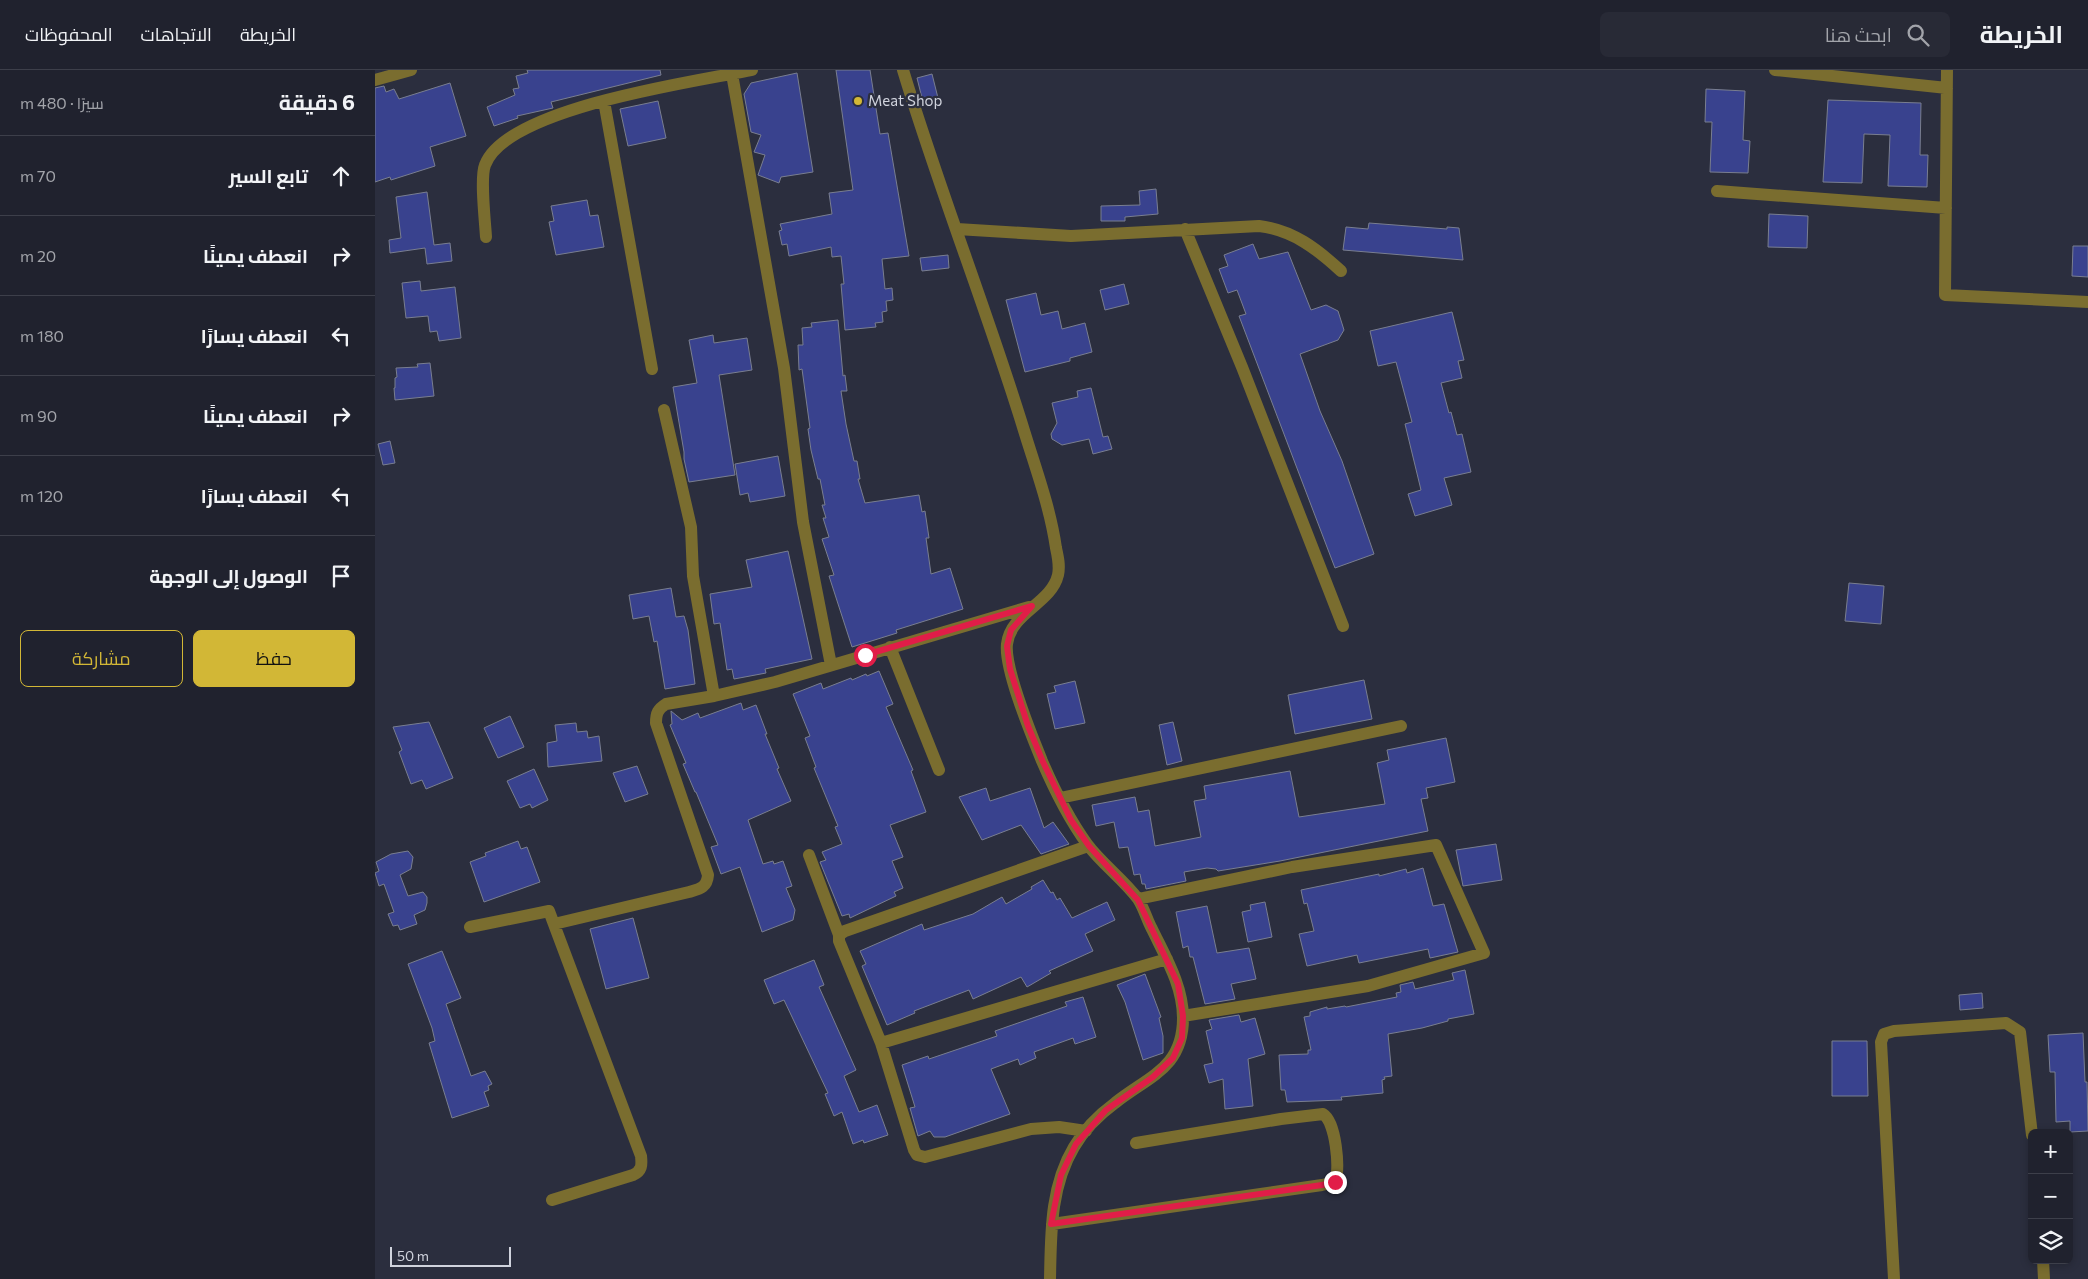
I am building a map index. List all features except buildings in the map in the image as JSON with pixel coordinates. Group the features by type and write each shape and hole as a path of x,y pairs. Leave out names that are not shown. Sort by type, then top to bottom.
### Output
{"street":[{"path":"375,80 411,70"},
{"path":"486,237 483,170 492,152 514,134 573,109 752,70"},
{"path":"903,70 1007,377 1054,534 1059,564 1054,584 1011,630 1007,646 1007,653 1028,726 1060,798 1089,846 1138,900 1178,984 1183,1016 1182,1038 1173,1058 1153,1077 1106,1110 1076,1144 1061,1175 1051,1224 1050,1279"},
{"path":"1775,70 1947,88"},
{"path":"1947,70 1945,295 2088,302"},
{"path":"732,74 784,368 803,522 831,665"},
{"path":"604,101 652,369"},
{"path":"1717,191 1946,208"},
{"path":"957,228 1071,236 1241,225 1270,227 1311,245 1341,272"},
{"path":"1185,229 1242,367 1343,626"},
{"path":"664,410 691,527 693,576 715,696"},
{"path":"554,924 689,892 705,885 708,875 656,723 656,715 660,708 666,704 715,696 775,682 1032,606"},
{"path":"890,647 939,770"},
{"path":"1060,798 1401,726"},
{"path":"1138,900 1293,866 1436,845 1484,953 1368,986 1183,1016"},
{"path":"839,935 845,931 1089,846"},
{"path":"809,855 839,935 839,941 881,1044 914,1150 921,1157 1031,1128 1059,1127 1086,1132"},
{"path":"470,927 549,911 639,1149 642,1162 640,1170 633,1175 552,1200"},
{"path":"881,1044 1167,959"},
{"path":"1894,1279 1881,1042 1884,1034 1894,1031 2006,1023 2020,1032 2031,1129"},
{"path":"1051,1224 1322,1185 1335,1182 1337,1177 1337,1158 1331,1123 1323,1114 1136,1143"},
{"path":"2043,1264 2044,1279"}],"place":[{"name":"Meat Shop","path":"858,101"}],"route":[{"path":"865,655 1032,606 1011,630 1007,646 1010,669 1028,726 1071,820 1089,846 1138,900 1178,984 1183,1016 1182,1038 1179,1048 1164,1069 1106,1110 1095,1120 1076,1144 1061,1175 1051,1224 1335,1182"}]}
